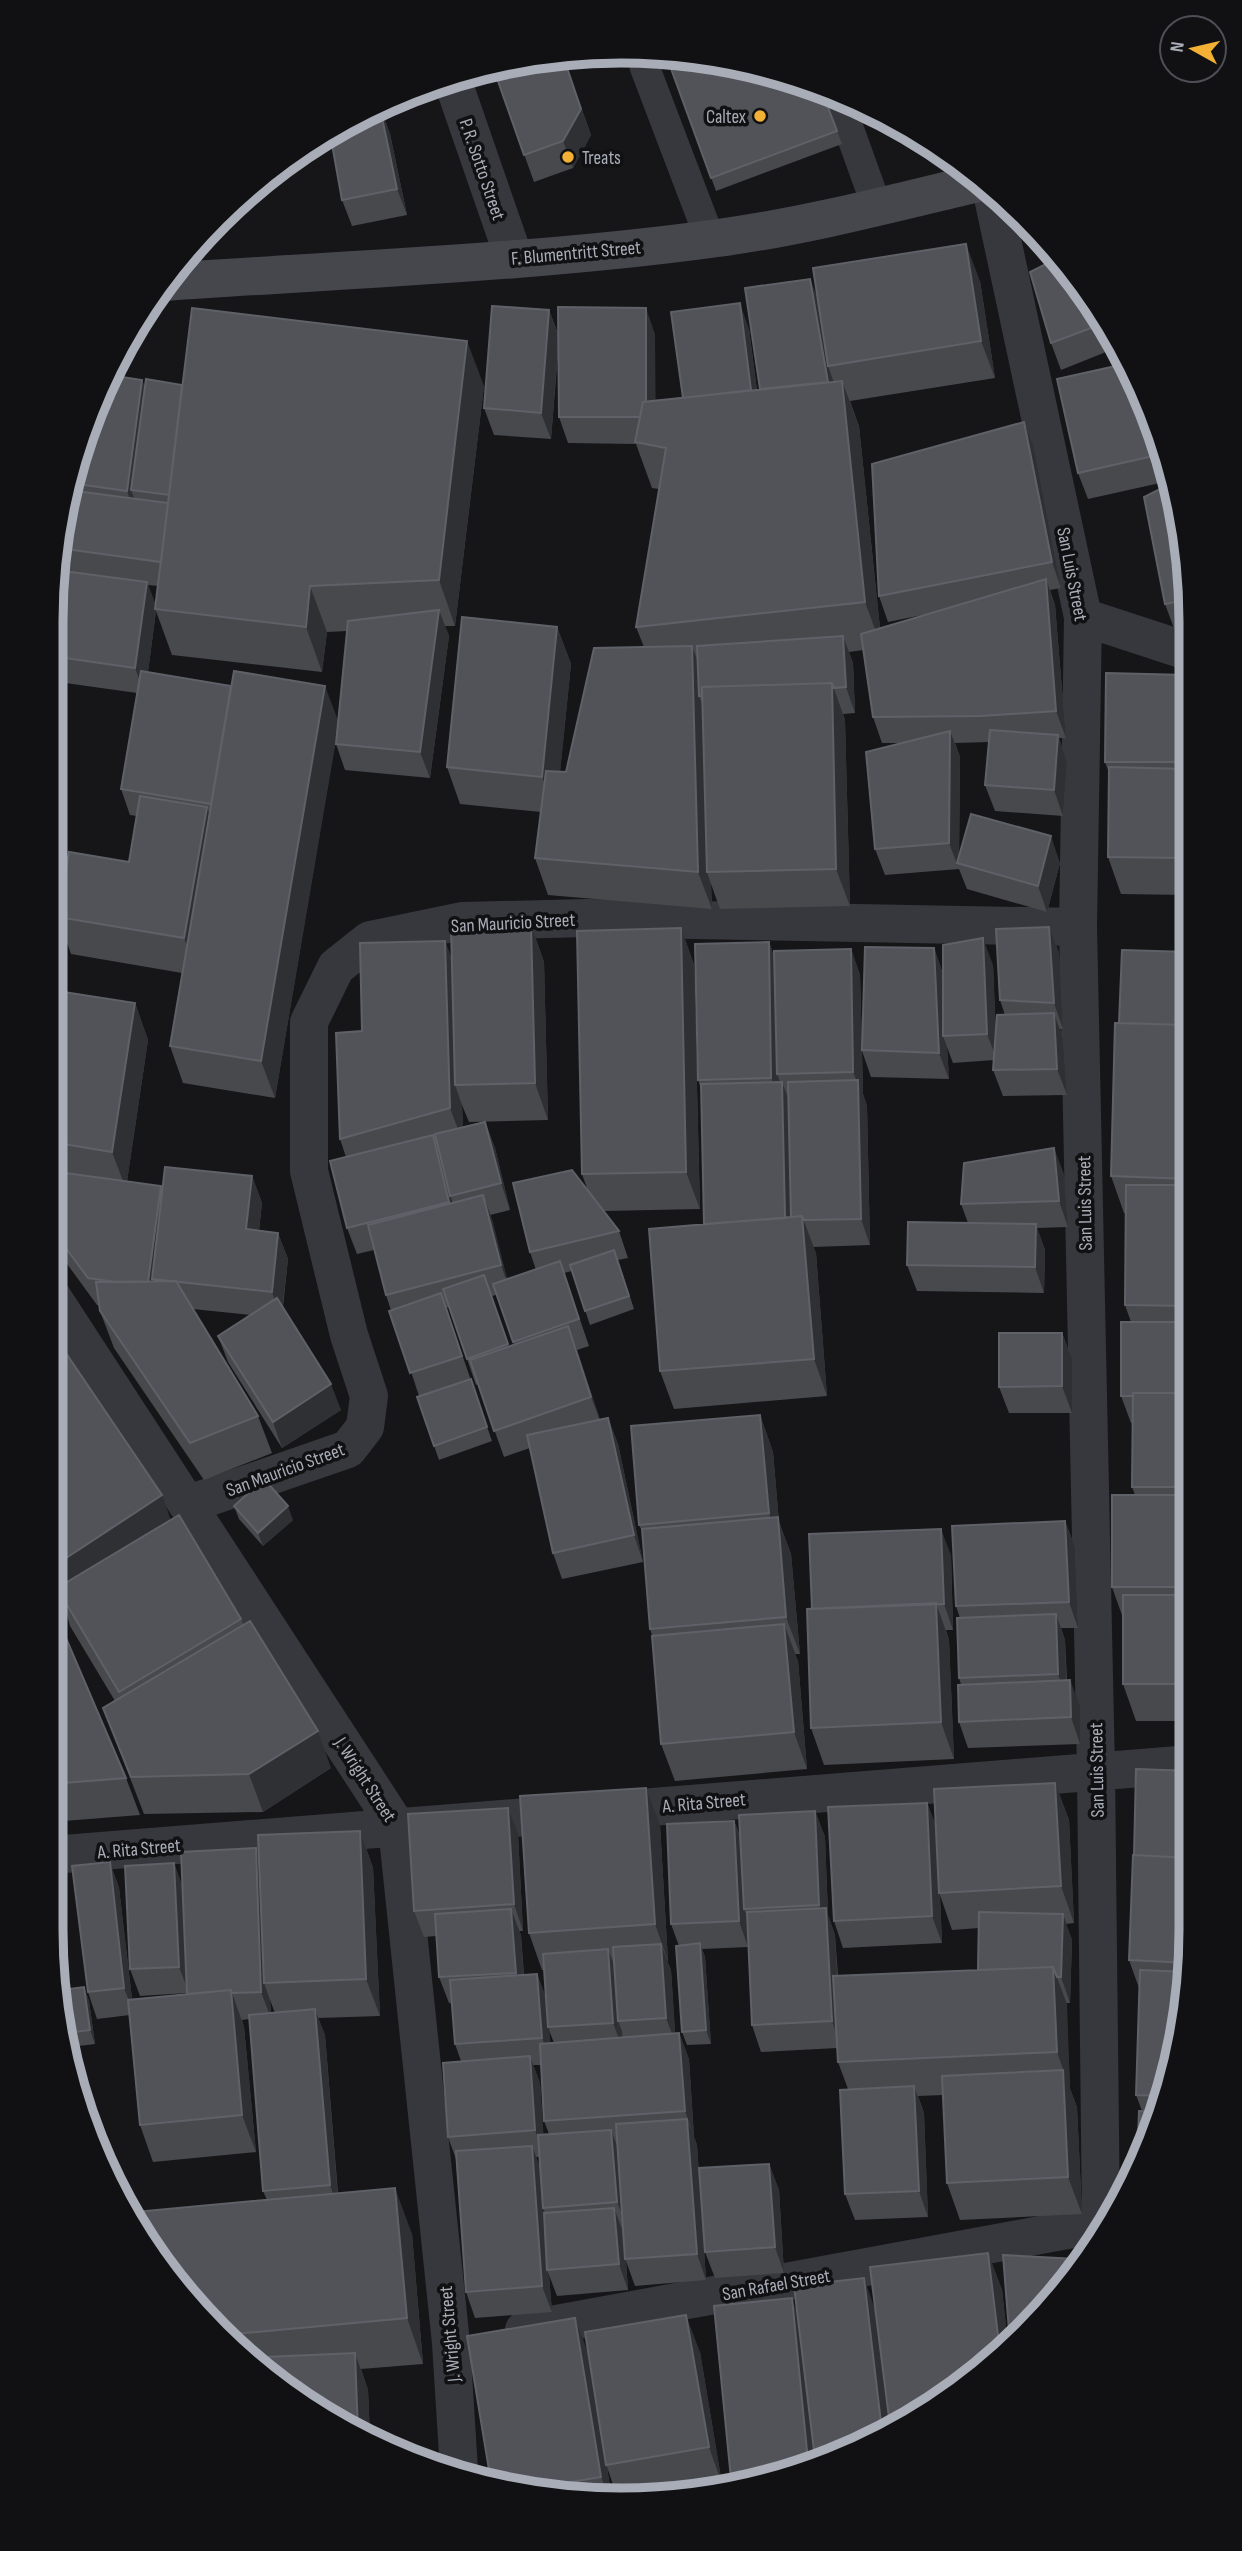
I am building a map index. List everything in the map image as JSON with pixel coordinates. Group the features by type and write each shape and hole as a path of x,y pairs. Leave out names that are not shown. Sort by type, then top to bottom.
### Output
{"main road":[{"name":"F. Blumentritt Street","path":"178,281 577,254 710,239 805,223 969,185"}],"street":[{"name":"P. R. Sotto Street","path":"455,89 514,258"},
{"name":"San Luis Street","path":"995,207 1083,617 1078,927 1096,1770 1101,2214"},
{"path":"1083,617 1179,648"},
{"name":"San Mauricio Street","path":"189,1504 348,1449 365,1427 369,1396 349,1335 309,1171 309,1021 336,967 370,940 462,921 587,918 1078,927"},
{"name":"J. Wright Street","path":"63,1313 397,1827 474,2339 460,2464"},
{"name":"A. Rita Street","path":"63,1853 1179,1765"},
{"name":"San Rafael Street","path":"474,2339 1094,2225"}],"lane":[{"path":"644,64 710,239"},
{"path":"841,108 877,207"}],"building":[{"name":"Caltex","path":"670,65 765,82 826,102 837,131 711,178"},
{"path":"566,66 581,109 563,141 524,155 497,77"},
{"path":"382,117 397,189 342,200 332,144"},
{"path":"966,244 981,341 828,366 813,268"},
{"path":"1049,263 1095,327 1051,343 1030,272"},
{"path":"810,279 828,382 760,389 745,288"},
{"path":"740,303 751,390 683,398 671,312"},
{"path":"492,306 549,310 541,413 484,408"},
{"path":"558,307 646,308 646,402 643,402 640,417 559,417"},
{"path":"192,308 467,341 439,580 310,586 306,627 155,609"},
{"path":"1117,366 1137,407 1153,456 1078,473 1057,379"},
{"path":"120,377 142,380 127,491 80,484 105,407"},
{"path":"146,379 182,385 169,495 131,490"},
{"path":"842,381 865,602 636,627 666,448 635,442 643,402"},
{"path":"1024,422 1052,562 879,596 872,464"},
{"path":"1162,488 1174,548 1178,601 1165,604 1144,497"},
{"path":"79,491 168,503 161,562 68,549"},
{"path":"65,571 147,582 135,668 63,658"},
{"path":"1046,579 1056,711 981,716 873,717 861,634"},
{"path":"439,610 420,752 336,744 348,621"},
{"path":"462,617 557,627 542,777 447,767"},
{"path":"843,636 846,687 834,688 832,683 702,687 702,696 699,696 697,646"},
{"path":"692,646 698,872 535,858 546,771 566,772 594,648"},
{"path":"141,671 231,686 211,804 121,789"},
{"path":"234,671 325,686 261,1061 170,1046"},
{"path":"1106,673 1179,675 1179,762 1105,762"},
{"path":"832,683 836,869 707,872 702,687"},
{"path":"990,730 1058,735 1054,790 985,785"},
{"path":"950,731 949,843 875,849 866,752"},
{"path":"1109,767 1179,769 1179,858 1108,857"},
{"path":"140,796 207,807 184,938 63,918 63,887 69,852 129,862"},
{"path":"971,814 1051,836 1038,886 957,863"},
{"path":"531,925 535,1083 455,1085 451,927"},
{"path":"1049,927 1054,1003 1000,1000 996,929"},
{"path":"681,928 686,1172 582,1174 577,931"},
{"path":"983,938 987,1034 943,1036 943,945"},
{"path":"445,941 450,1108 340,1139 336,1033 362,1031 360,943"},
{"path":"769,942 771,1078 698,1080 695,944"},
{"path":"865,947 934,948 939,1053 862,1050"},
{"path":"851,949 853,1072 777,1074 774,951"},
{"path":"1122,950 1179,952 1179,1025 1119,1023"},
{"path":"63,992 135,1003 112,1152 63,1144"},
{"path":"1054,1013 1057,1069 993,1070 997,1015"},
{"path":"1115,1023 1179,1025 1179,1179 1111,1176"},
{"path":"858,1080 861,1219 804,1220 802,1216 791,1217 788,1082"},
{"path":"782,1082 785,1218 704,1224 701,1084"},
{"path":"485,1122 501,1183 450,1196 435,1134"},
{"path":"433,1135 449,1202 347,1228 330,1161"},
{"path":"1054,1148 1059,1201 961,1204 964,1163"},
{"path":"165,1167 252,1176 246,1229 278,1233 272,1292 152,1279"},
{"path":"572,1170 619,1231 530,1252 513,1183"},
{"path":"63,1173 161,1186 148,1282 115,1282 88,1278 63,1244"},
{"path":"1126,1185 1179,1185 1179,1306 1125,1305"},
{"path":"483,1195 501,1265 386,1295 368,1225"},
{"path":"802,1216 814,1359 660,1371 649,1229"},
{"path":"908,1222 1036,1224 1035,1267 907,1265"},
{"path":"614,1250 629,1296 585,1311 570,1265"},
{"path":"560,1261 579,1319 513,1342 493,1284"},
{"path":"484,1275 508,1344 467,1359 443,1289"},
{"path":"176,1281 258,1416 190,1443 100,1311 96,1282"},
{"path":"441,1293 462,1356 410,1373 389,1311"},
{"path":"277,1298 331,1384 273,1422 218,1336"},
{"path":"1121,1322 1179,1322 1179,1393 1133,1393 1133,1396 1121,1396"},
{"path":"568,1326 591,1397 494,1431 470,1360"},
{"path":"999,1333 1062,1333 1062,1386 999,1387"},
{"path":"63,1349 162,1495 63,1560"},
{"path":"471,1379 487,1427 434,1446 417,1397"},
{"path":"1133,1393 1179,1393 1179,1487 1132,1487"},
{"path":"760,1415 769,1513 639,1525 631,1426"},
{"path":"608,1418 634,1535 553,1553 527,1435"},
{"path":"264,1479 288,1506 258,1533 234,1506"},
{"path":"1112,1495 1179,1495 1179,1587 1112,1587"},
{"path":"179,1515 241,1619 119,1692 63,1598 63,1584"},
{"path":"778,1517 786,1617 650,1629 642,1529"},
{"path":"1065,1521 1069,1602 956,1606 952,1526"},
{"path":"941,1529 944,1604 812,1609 809,1534"},
{"path":"1123,1595 1179,1595 1179,1684 1123,1684"},
{"path":"936,1603 941,1722 811,1728 807,1609"},
{"path":"1056,1614 1058,1674 959,1678 957,1618"},
{"path":"250,1621 318,1731 249,1774 131,1777 103,1708"},
{"path":"784,1624 794,1732 661,1744 652,1636"},
{"path":"63,1631 126,1778 63,1783"},
{"path":"1070,1680 1071,1717 959,1722 958,1685"},
{"path":"1136,1769 1179,1771 1179,1857 1134,1855"},
{"path":"1055,1783 1061,1886 939,1893 934,1789"},
{"path":"646,1788 655,1924 529,1933 520,1796"},
{"path":"927,1803 932,1916 834,1921 828,1807"},
{"path":"508,1808 514,1904 414,1911 408,1814"},
{"path":"815,1811 819,1905 744,1909 739,1815"},
{"path":"734,1821 739,1921 671,1924 667,1824"},
{"path":"360,1831 366,1979 264,1983 258,1835"},
{"path":"256,1848 261,1992 232,1993 231,1990 187,1994 181,1852"},
{"path":"1133,1855 1179,1857 1178,1962 1129,1960"},
{"path":"110,1862 124,1988 88,1992 72,1866"},
{"path":"174,1863 179,1967 130,1969 125,1866"},
{"path":"826,1908 832,2021 752,2025 747,1912"},
{"path":"511,1909 516,1973 439,1977 435,1914"},
{"path":"979,1912 1063,1914 1061,1977 1057,1977 1053,1967 978,1970"},
{"path":"700,1943 706,2030 682,2032 676,1946"},
{"path":"661,1944 666,2018 618,2021 613,1947"},
{"path":"608,1949 613,2023 548,2027 543,1954"},
{"path":"1053,1967 1057,2052 838,2062 833,1976"},
{"path":"1140,1970 1177,1972 1168,2039 1153,2096 1136,2095"},
{"path":"537,1974 542,2038 455,2044 450,1980"},
{"path":"84,1987 90,2030 73,2032 67,1989"},
{"path":"231,1990 242,2115 140,2125 128,2000"},
{"path":"315,2009 330,2185 263,2191 249,2015"},
{"path":"679,2033 685,2111 544,2121 540,2044"},
{"path":"530,2056 535,2130 448,2137 443,2063"},
{"path":"1063,2070 1068,2177 947,2183 942,2076"},
{"path":"914,2086 919,2191 845,2194 840,2090"},
{"path":"1139,2111 1148,2111 1138,2141"},
{"path":"687,2119 697,2254 625,2259 616,2124"},
{"path":"611,2130 617,2202 543,2208 538,2135"},
{"path":"532,2146 542,2286 466,2292 456,2151"},
{"path":"769,2164 775,2247 705,2252 699,2168"},
{"path":"395,2188 407,2318 236,2334 178,2270 140,2211"},
{"path":"614,2208 619,2264 547,2270 544,2213"},
{"path":"988,2253 999,2341 961,2373 889,2419 870,2267"},
{"path":"1003,2255 1072,2259 1041,2298 1009,2331"},
{"path":"864,2278 881,2423 814,2453 794,2286"},
{"path":"792,2298 807,2455 731,2477 714,2306"},
{"path":"686,2315 709,2447 606,2465 585,2332"},
{"path":"575,2318 601,2477 559,2484 489,2472 467,2336"},
{"path":"355,2353 358,2421 281,2373 266,2361 266,2357"}],"place":[{"name":"Caltex","path":"760,116"},
{"name":"Treats","path":"568,157"}]}
